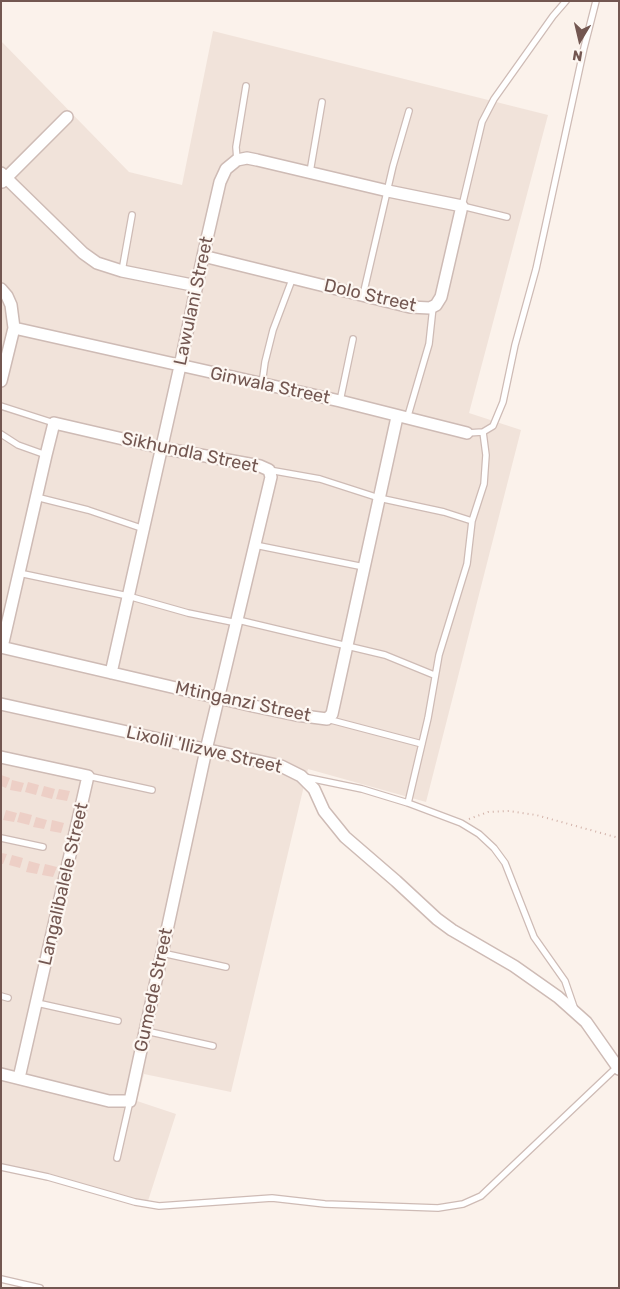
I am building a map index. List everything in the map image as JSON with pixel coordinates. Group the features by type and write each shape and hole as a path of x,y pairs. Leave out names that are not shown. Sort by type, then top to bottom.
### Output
{"street":[{"path":"67,117 3,178 91,259 102,265 122,271 197,286"},
{"path":"237,160 247,158 257,160 388,191 462,206"},
{"name":"Lawulani Street","path":"111,673 220,182 226,169 237,160"},
{"name":"Dolo Street","path":"203,256 424,309 436,305 441,297 462,206"},
{"path":"1,290 7,296 11,305 14,328 1,381"},
{"name":"Ginwala Street","path":"14,328 340,401 467,433"},
{"name":"Mtinganzi Street","path":"2,647 219,698 296,715 327,719 332,714 379,498 402,418"},
{"path":"2,647 54,423"},
{"name":"Sikhundla Street","path":"54,423 162,448 260,466 269,470 271,477 206,750"},
{"name":"Lixolil 'Ilizwe Street","path":"1,704 281,766 301,776 314,789 324,811 341,833 396,881 424,909 452,930 538,982 575,1012 591,1029 618,1068"},
{"name":"Gumede Street","path":"130,1101 206,750"},
{"path":"1,757 88,776"},
{"name":"Langalibalele Street","path":"19,1078 88,776"},
{"path":"1,1074 109,1100 130,1101"}],"lane":[{"path":"507,217 462,206 482,122 494,99 566,1"},
{"path":"467,433 484,432 493,426 503,402 514,345 536,269 596,1"},
{"path":"237,160 236,147 246,86"},
{"path":"310,172 322,102"},
{"path":"363,295 393,166 410,111"},
{"path":"122,271 132,215"},
{"path":"262,384 273,330 293,277"},
{"path":"402,418 429,344 433,321 433,307"},
{"path":"340,401 353,339"},
{"path":"1,406 54,423"},
{"path":"408,802 422,744 434,674 467,564 472,521 486,474 484,432"},
{"path":"1,434 18,445 46,454"},
{"path":"269,470 320,479 379,498 444,512 472,521"},
{"path":"36,497 88,510 144,529"},
{"path":"255,545 364,567"},
{"path":"19,573 347,646 399,660 434,674"},
{"path":"327,719 422,744"},
{"path":"88,776 152,790"},
{"path":"301,776 362,789 408,802 461,823 479,834 494,848 505,863 534,937 565,981 575,1012"},
{"path":"1,838 43,847"},
{"path":"162,953 226,967"},
{"path":"37,1003 118,1021"},
{"path":"146,1030 213,1046"},
{"path":"1,1167 48,1177 135,1202 159,1206 272,1198 334,1205 438,1208 463,1204 481,1196 618,1068"},
{"path":"117,1158 130,1101"},
{"path":"1,1279 40,1288"}],"path":[{"path":"461,823 488,812 509,811 536,815 619,838"}],"shaded area":[{"path":"213,31 548,115 469,413 521,430 426,802 308,769 231,1092 144,1074 137,1101 176,1114 147,1204 1,1167 1,41 129,172 182,185"}],"building":[{"path":"1,775 10,778 6,788 1,786"},
{"path":"12,780 24,783 21,792 10,790"},
{"path":"28,782 39,785 36,795 25,792"},
{"path":"44,786 55,789 52,799 41,796"},
{"path":"59,789 70,791 67,801 56,799"},
{"path":"6,810 17,813 14,822 3,820"},
{"path":"20,812 32,815 29,825 17,822"},
{"path":"36,817 47,820 44,829 33,827"},
{"path":"52,820 64,823 61,833 50,831"},
{"path":"1,853 7,854 3,864 1,864"},
{"path":"12,855 23,858 20,868 9,865"},
{"path":"29,861 40,864 37,874 26,872"},
{"path":"45,864 57,867 53,877 42,875"}]}
